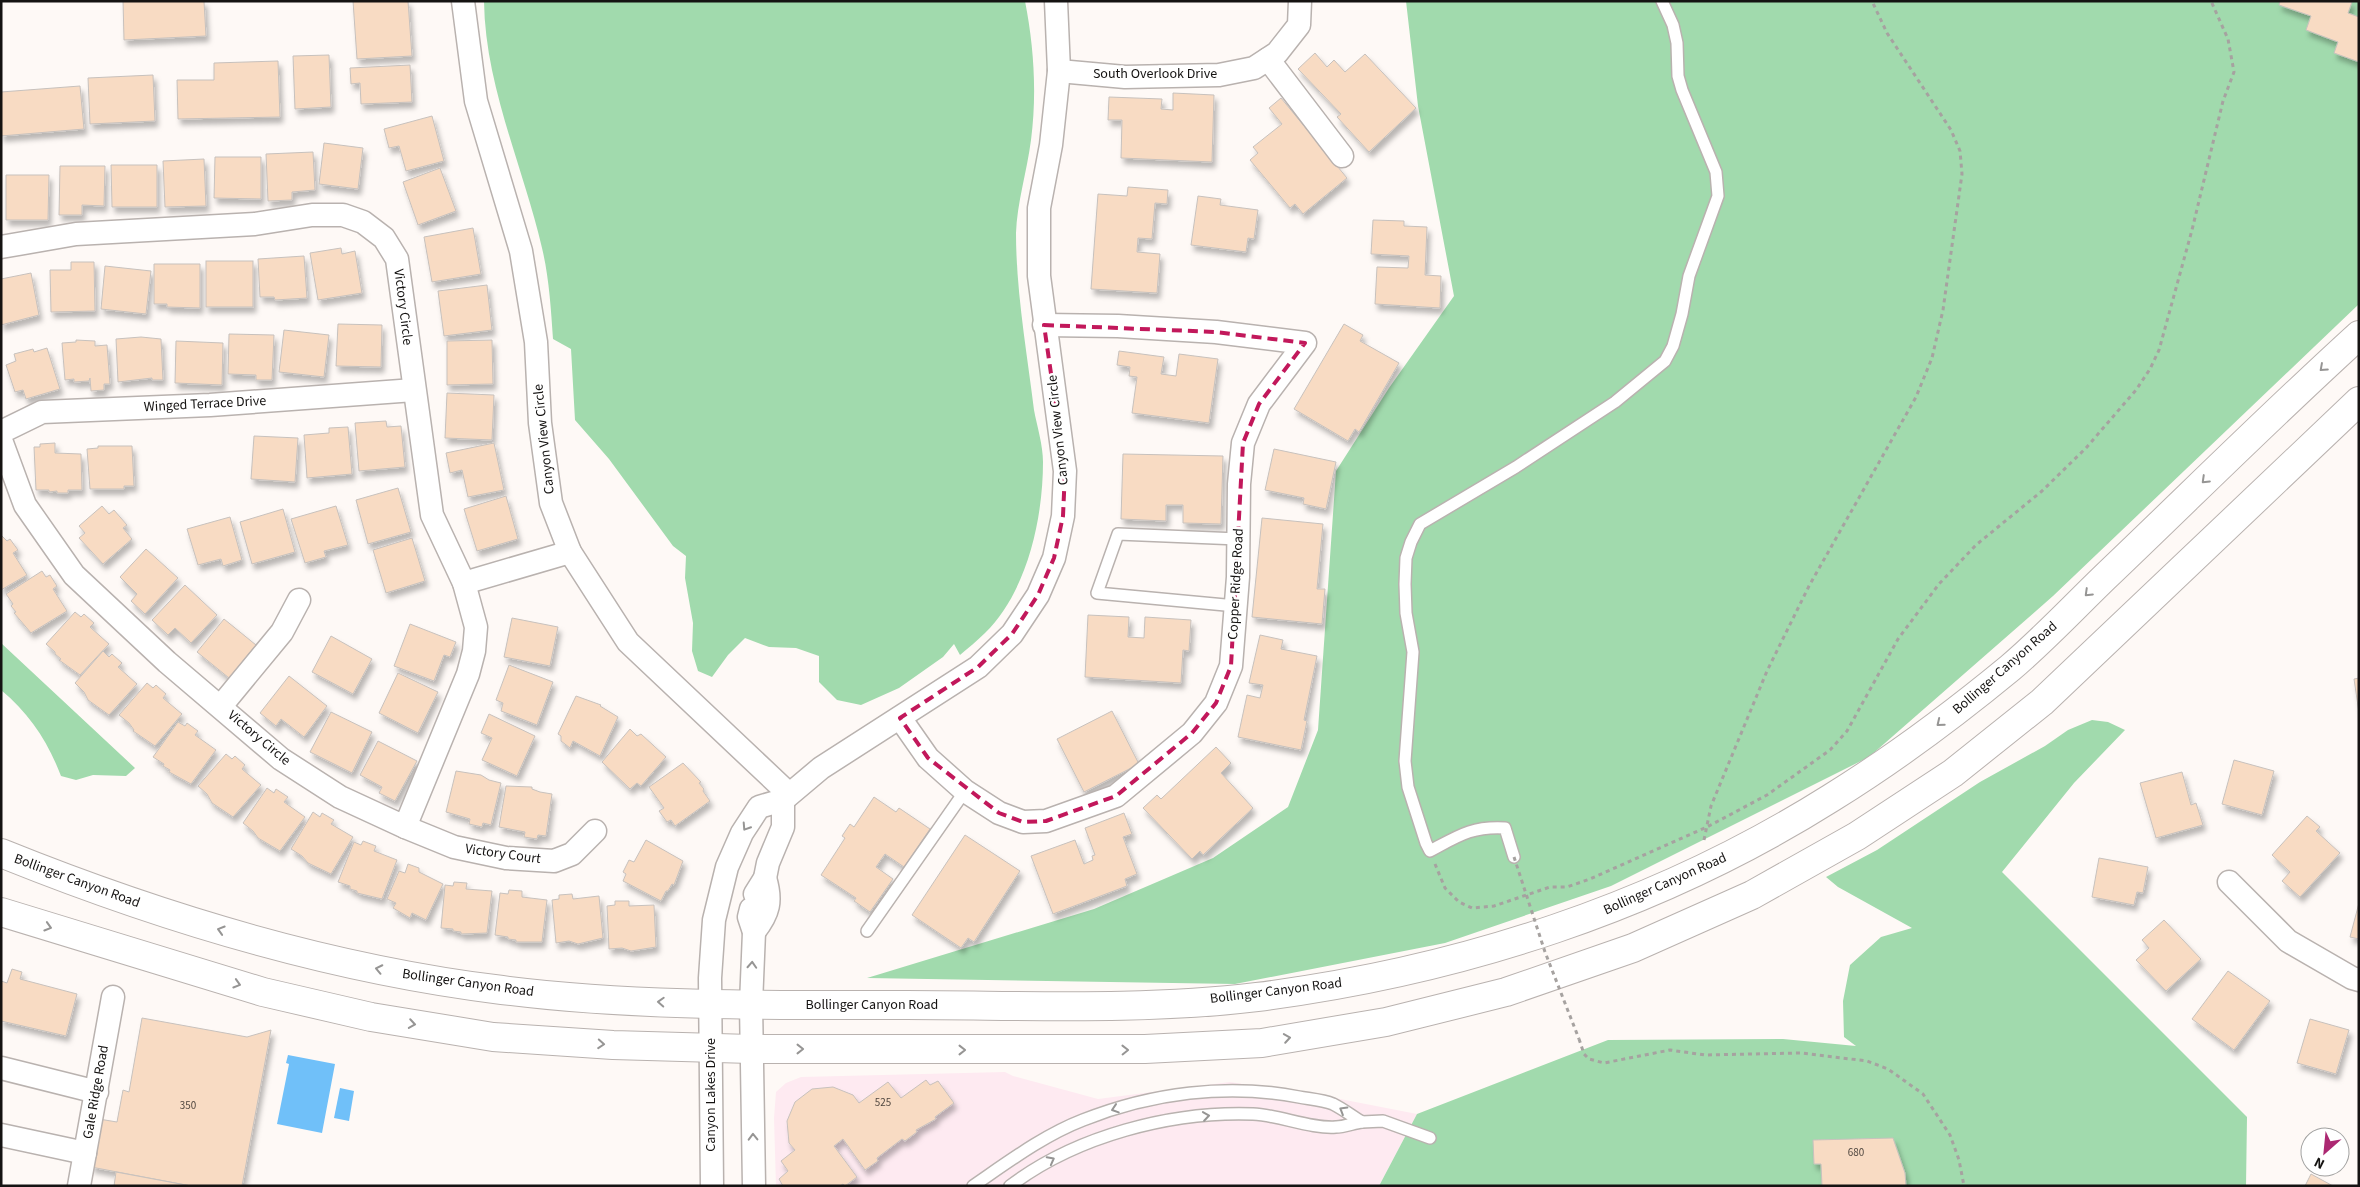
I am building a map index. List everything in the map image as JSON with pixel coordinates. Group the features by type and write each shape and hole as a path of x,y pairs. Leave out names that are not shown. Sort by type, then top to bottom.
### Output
{"main road":[{"name":"Bollinger Canyon Road","path":"1,853 166,913 276,947 383,970 502,990 617,1000 710,1004 1140,1006 1254,997 1376,978 1494,950 1616,907 1726,858 1830,799 1924,736 2014,664 2276,411 2359,335"},
{"path":"1,912 263,992 371,1017 493,1037 613,1045 751,1049 1116,1050 1262,1042 1414,1016 1506,992 1633,948 1752,895 1857,836 1953,773 2042,702 2359,401"}],"street":[{"name":"Canyon View Circle","path":"463,1 476,101 521,251 536,342 540,423 551,503 570,552 628,642 786,797"},
{"name":"Canyon View Circle","path":"710,1004 714,920 727,867 742,833 759,807 786,797 821,768 978,667 1012,634 1038,595 1054,558 1063,516 1065,471 1044,326 1039,276 1039,208 1051,145 1059,72 1056,1"},
{"name":"South Overlook Drive","path":"1059,72 1125,77 1219,75 1254,68 1277,53 1299,25 1300,1"},
{"path":"1268,59 1342,156"},
{"name":"Victory Circle","path":"1,247 76,234 255,224 312,215 343,215 350,217 363,222 384,238 397,259 432,514 464,583 476,627 474,651 468,674 405,827 340,796 281,759 167,662 74,575 25,505 1,440"},
{"name":"Copper Ridge Road","path":"900,718 928,758 965,791 999,813 1024,822 1046,821 1116,796 1192,733 1216,703 1231,666 1236,606 1239,484 1243,443 1259,404 1305,343 1216,332 1118,326 1044,326"},
{"name":"Winged Terrace Drive","path":"1,432 42,412 210,405 414,390"},
{"path":"464,583 570,552"},
{"path":"221,706 282,632 299,600"},
{"path":"754,1186 751,1049 754,932 749,917 783,827 786,797"},
{"name":"Victory Court","path":"405,827 454,847 506,858 554,861 572,854 595,831"},
{"path":"2229,882 2288,941 2352,978 2359,980"},
{"path":"754,932 764,919 771,895 757,894"},
{"name":"Gale Ridge Road","path":"79,1186 113,997"},
{"name":"Canyon Lakes Drive","path":"710,1004 712,1186"},
{"path":"1,1068 97,1092"},
{"path":"1,1135 85,1153"}],"lane":[{"path":"1514,856 1505,828 1489,827 1469,830 1430,851 1422,833 1408,786 1405,762 1413,652 1406,613 1406,558 1420,524 1516,467 1616,402 1665,361 1676,338 1689,276 1718,196 1716,172 1682,90 1678,76 1678,43 1674,25 1662,1"},
{"path":"1236,606 1097,593 1118,534 1238,539"},
{"path":"867,931 965,791"},
{"path":"973,1186 1020,1154 1082,1120 1137,1102 1185,1093 1232,1090 1281,1093 1332,1104 1362,1122"},
{"path":"1010,1186 1029,1171 1061,1154 1101,1137 1153,1124 1216,1115 1255,1114 1335,1127 1362,1122 1384,1121 1430,1138"}],"path":[{"path":"1707,827 1711,806 1767,671 1809,586 1916,397 1932,358 1943,310 1962,174 1960,151 1951,130 1887,33 1872,1"},
{"path":"1430,851 1445,888 1459,902 1472,908 1494,906 1550,887 1567,887 1590,880 1707,827 1767,795 1830,750 1847,731 1898,639 1939,584 1976,544 2042,491 2086,448 2136,390 2150,369 2162,340 2192,230 2223,101 2234,72 2228,39 2211,1"},
{"path":"1514,856 1545,952 1584,1054 1597,1063 1604,1064 1670,1050 1705,1055 1802,1053 1867,1061 1888,1070 1923,1094 1950,1135 1959,1160 1964,1186"}],"highlighted area":[{"path":"1044,325 1216,332 1305,343 1259,404 1243,443 1231,666 1216,703 1192,733 1116,796 1046,821 1023,822 999,813 928,758 900,718 978,667 1012,634 1038,595 1054,558 1063,516 1065,471"}],"shaded area":[{"path":"1005,1072 1013,1076 1098,1099 1230,1082 1335,1098 1417,1114 1379,1186 776,1186 774,1118 776,1092 786,1083 801,1077"}],"green space":[{"path":"484,1 1025,1 1031,36 1034,105 1031,140 1017,222 1016,255 1025,344 1034,410 1042,449 1040,507 1030,554 1012,597 1000,616 985,633 960,655 954,644 943,657 899,688 861,705 837,700 819,682 819,656 796,648 769,647 745,638 728,655 712,677 698,671 692,651 693,623 685,578 686,556 673,546 609,459 575,420 571,349 553,339 544,259 534,217 498,95 486,33"},
{"path":"1406,1 2359,1 2359,304 2053,596 1869,757 1611,886 1445,943 1235,984 867,978 1094,909 1213,858 1288,807 1318,730 1336,471 1389,388 1454,296 1418,106"},
{"path":"1,643 135,768 126,776 93,775 76,780 61,776 37,729 21,709 1,690"},
{"path":"2092,720 2108,722 2125,730 2074,783 2002,872 2247,1117 2246,1186 1379,1186 1417,1114 1608,1040 1783,1039 1856,1046 1844,1037 1843,1001 1850,965 1881,937 1912,928 1838,887 1826,877 1877,850 1980,782 2045,746 2068,730"}],"water":[{"path":"288,1055 335,1064 322,1133 277,1124 289,1064 286,1063"},
{"path":"340,1088 354,1091 349,1121 334,1118"}],"building":[{"path":"123,1 204,1 206,36 124,40"},
{"path":"353,1 408,1 412,56 357,59"},
{"path":"2280,1 2352,2 2348,13 2359,17 2359,62 2334,53 2338,42 2306,30 2311,16 2279,5"},
{"path":"1315,53 1327,67 1334,60 1345,72 1365,54 1416,108 1369,152 1337,117 1341,114 1298,69"},
{"path":"329,55 331,107 295,109 293,56"},
{"path":"278,61 280,117 178,119 177,80 214,80 214,63"},
{"path":"410,65 412,102 361,104 360,83 351,84 350,68"},
{"path":"153,75 155,121 90,124 88,78"},
{"path":"80,86 84,129 1,136 1,92"},
{"path":"1173,93 1214,95 1212,162 1121,158 1122,120 1108,120 1109,97 1162,99 1161,109 1173,110"},
{"path":"1281,98 1347,178 1303,214 1295,204 1290,208 1250,160 1258,153 1253,147 1282,124 1269,108"},
{"path":"432,116 444,161 406,171 399,146 389,148 384,129"},
{"path":"324,143 363,148 358,189 319,184"},
{"path":"313,152 315,190 292,192 292,200 268,201 266,154"},
{"path":"215,157 261,157 261,199 214,198"},
{"path":"204,159 206,206 165,207 163,161"},
{"path":"111,165 157,165 157,207 112,207"},
{"path":"60,166 105,166 104,206 82,205 82,215 59,215"},
{"path":"440,168 456,211 418,225 403,182"},
{"path":"6,175 49,175 48,220 6,220"},
{"path":"1128,187 1168,190 1167,204 1155,203 1152,239 1138,238 1137,252 1160,254 1157,293 1091,289 1098,194 1127,196"},
{"path":"1198,196 1221,199 1220,205 1258,210 1254,239 1248,238 1246,252 1191,245"},
{"path":"1373,220 1404,221 1404,226 1427,227 1425,275 1441,276 1440,308 1375,304 1377,267 1408,268 1409,256 1371,254"},
{"path":"473,228 481,274 432,282 424,237"},
{"path":"341,248 342,254 355,251 362,293 318,300 310,253"},
{"path":"304,256 307,298 275,300 274,297 260,297 258,259"},
{"path":"206,261 253,261 253,307 206,307"},
{"path":"71,262 94,262 95,311 51,312 50,270 71,270"},
{"path":"154,264 200,264 200,308 167,307 167,304 154,304"},
{"path":"105,266 151,271 146,314 101,309"},
{"path":"31,273 39,315 1,325 1,279"},
{"path":"487,285 492,330 444,336 438,291"},
{"path":"338,324 382,325 381,367 336,366"},
{"path":"1344,324 1363,335 1360,341 1399,363 1359,432 1355,429 1348,441 1294,409"},
{"path":"284,330 329,335 324,377 279,372"},
{"path":"229,334 274,335 272,380 256,380 256,375 228,374"},
{"path":"141,337 161,339 163,380 152,380 152,378 118,382 116,339"},
{"path":"76,340 95,341 95,346 107,345 110,384 104,384 104,390 91,391 90,378 89,381 74,382 74,379 65,380 62,343 76,342"},
{"path":"492,340 493,384 447,385 447,341"},
{"path":"176,341 223,343 222,385 175,383"},
{"path":"47,348 60,389 26,399 23,390 15,392 6,365 16,361 14,354 33,349 34,352"},
{"path":"1119,351 1164,357 1161,374 1176,376 1179,354 1218,359 1209,423 1132,413 1137,377 1129,376 1130,367 1117,365"},
{"path":"447,393 494,395 492,440 445,438"},
{"path":"386,421 387,427 401,426 405,467 359,471 355,423"},
{"path":"348,427 352,474 307,478 304,435 329,433 329,428"},
{"path":"254,436 298,438 295,482 251,479"},
{"path":"55,443 55,453 81,454 82,490 68,490 68,493 57,493 57,491 36,490 34,447 40,447 40,444"},
{"path":"494,443 504,490 468,497 462,470 450,473 446,453"},
{"path":"98,446 132,446 134,486 124,486 124,489 90,489 87,449 98,448"},
{"path":"1274,449 1336,462 1326,509 1303,504 1304,498 1265,490"},
{"path":"1123,454 1223,456 1221,524 1183,523 1183,505 1166,505 1166,521 1121,519"},
{"path":"398,488 411,532 368,544 356,500"},
{"path":"506,496 518,539 477,551 464,509"},
{"path":"102,506 109,514 114,510 127,525 123,528 132,539 103,564 79,538 85,533 79,526"},
{"path":"336,506 348,545 324,551 326,557 305,563 291,519"},
{"path":"283,509 295,552 252,564 240,522"},
{"path":"230,517 242,560 223,566 221,559 198,565 187,529"},
{"path":"1262,518 1323,524 1317,589 1325,589 1322,624 1252,617"},
{"path":"1,535 7,541 10,539 18,550 13,553 27,575 1,590"},
{"path":"412,538 425,581 386,593 373,550"},
{"path":"146,549 178,578 145,614 131,601 137,594 120,577"},
{"path":"42,571 46,577 50,575 57,586 53,589 67,611 31,633 14,613 16,612 11,606 13,604 6,594"},
{"path":"185,585 217,615 191,643 175,628 168,635 152,620"},
{"path":"75,612 81,617 84,614 94,623 90,627 109,644 80,675 59,660 61,659 46,644"},
{"path":"1088,615 1129,617 1128,637 1144,638 1145,617 1191,620 1189,651 1183,650 1181,683 1085,677"},
{"path":"512,618 558,627 550,666 504,657"},
{"path":"224,619 256,645 229,678 197,652"},
{"path":"410,624 456,642 450,657 444,655 434,681 394,666"},
{"path":"1260,635 1283,640 1281,649 1317,656 1304,720 1307,721 1301,750 1238,737 1247,695 1260,698 1263,685 1249,683"},
{"path":"331,636 372,659 353,694 312,672"},
{"path":"103,651 109,657 112,654 122,663 118,667 137,684 109,715 88,700 84,692 75,683"},
{"path":"509,665 553,682 537,725 501,711 503,703 496,700"},
{"path":"398,673 438,692 418,733 379,713"},
{"path":"289,676 327,706 304,737 281,719 276,726 260,713"},
{"path":"2359,678 2359,713 2354,679"},
{"path":"147,683 153,688 156,685 166,694 163,698 182,714 155,746 133,731 129,723 119,715"},
{"path":"576,696 601,705 618,717 600,756 573,741 570,748 561,741 561,736 558,734"},
{"path":"1112,711 1139,764 1084,792 1057,739"},
{"path":"331,712 372,732 352,773 310,752"},
{"path":"489,714 535,736 517,776 482,760 492,738 481,733"},
{"path":"178,722 185,726 187,723 198,731 195,735 216,750 191,784 169,772 170,770 163,766 164,764 153,757"},
{"path":"630,729 637,736 641,734 666,757 641,786 637,783 630,789 602,762"},
{"path":"378,741 417,761 395,801 379,793 382,787 360,775"},
{"path":"1216,747 1231,763 1221,773 1253,808 1203,855 1200,851 1192,859 1143,808 1157,795 1161,799"},
{"path":"226,754 232,759 235,756 245,765 242,769 261,785 233,817 212,803 207,794 198,786"},
{"path":"2234,760 2274,771 2262,815 2222,804"},
{"path":"683,763 701,782 699,783 710,801 675,826 671,820 667,822 659,811 664,808 649,787"},
{"path":"456,771 481,775 489,780 501,783 491,825 483,823 482,827 469,824 470,819 446,812"},
{"path":"2182,772 2191,805 2196,803 2203,825 2156,838 2140,783"},
{"path":"506,786 532,787 532,789 540,792 552,794 546,836 538,835 537,839 524,837 525,832 499,827"},
{"path":"267,788 274,793 276,789 288,797 284,802 305,817 280,851 258,838 243,823"},
{"path":"874,797 896,812 899,808 930,829 904,867 885,854 876,867 893,879 870,912 854,901 856,898 821,875 845,838 842,836 850,824 854,827"},
{"path":"313,812 320,817 322,813 334,820 331,824 353,837 331,874 308,863 302,856 291,849"},
{"path":"1124,813 1132,834 1123,837 1137,874 1125,879 1127,886 1053,914 1031,856 1075,840 1084,864 1093,860 1092,856 1095,855 1085,828"},
{"path":"2307,816 2320,827 2316,831 2340,853 2300,897 2282,881 2290,872 2272,855"},
{"path":"965,835 1020,871 974,942 968,938 961,948 912,915"},
{"path":"646,840 683,861 674,885 672,884 668,891 666,891 661,901 623,881 626,874 623,872 629,860 634,862"},
{"path":"363,841 376,846 374,851 397,860 382,899 357,893 357,891 350,889 350,886 338,882 354,842 361,845"},
{"path":"2099,858 2148,867 2143,893 2137,892 2134,905 2092,897"},
{"path":"408,864 419,868 419,872 443,884 426,920 412,913 410,918 393,908 396,903 387,899 399,871 405,873"},
{"path":"454,882 467,883 466,889 492,891 487,933 461,934 461,932 453,931 453,929 441,928 445,885 453,886"},
{"path":"509,890 522,891 522,897 547,900 542,942 516,942 516,940 508,939 508,937 495,935 500,893 508,894"},
{"path":"572,894 573,899 599,896 603,938 578,944 569,941 556,943 552,900 559,899 559,895"},
{"path":"615,901 629,901 629,906 654,905 656,947 631,951 622,948 609,949 607,906 615,905"},
{"path":"2359,903 2359,939 2350,937"},
{"path":"2164,920 2201,959 2166,991 2136,960 2149,948 2142,940"},
{"path":"12,969 22,972 20,979 77,994 66,1036 1,1021 1,981 7,983"},
{"path":"2228,971 2270,1001 2234,1050 2192,1019"},
{"path":"142,1018 247,1037 271,1030 242,1186 191,1186 91,1167 99,1119 117,1122 123,1090 129,1092"},
{"path":"2310,1019 2349,1030 2336,1074 2297,1063"},
{"path":"926,1080 930,1085 938,1081 954,1103 935,1117 936,1119 916,1130 917,1132 905,1141 902,1139 865,1170 843,1139 834,1146 857,1177 845,1186 843,1184 840,1186 783,1186 779,1179 788,1171 781,1161 795,1150 789,1143 787,1121 795,1102 812,1089 833,1087 853,1095 859,1103 888,1082 901,1098"},
{"path":"1893,1138 1905,1173 1906,1186 1822,1186 1821,1164 1814,1164 1813,1140"},
{"path":"116,1172 191,1186 114,1186"},
{"path":"2310,1177 2316,1177 2333,1186 2305,1186"}]}
